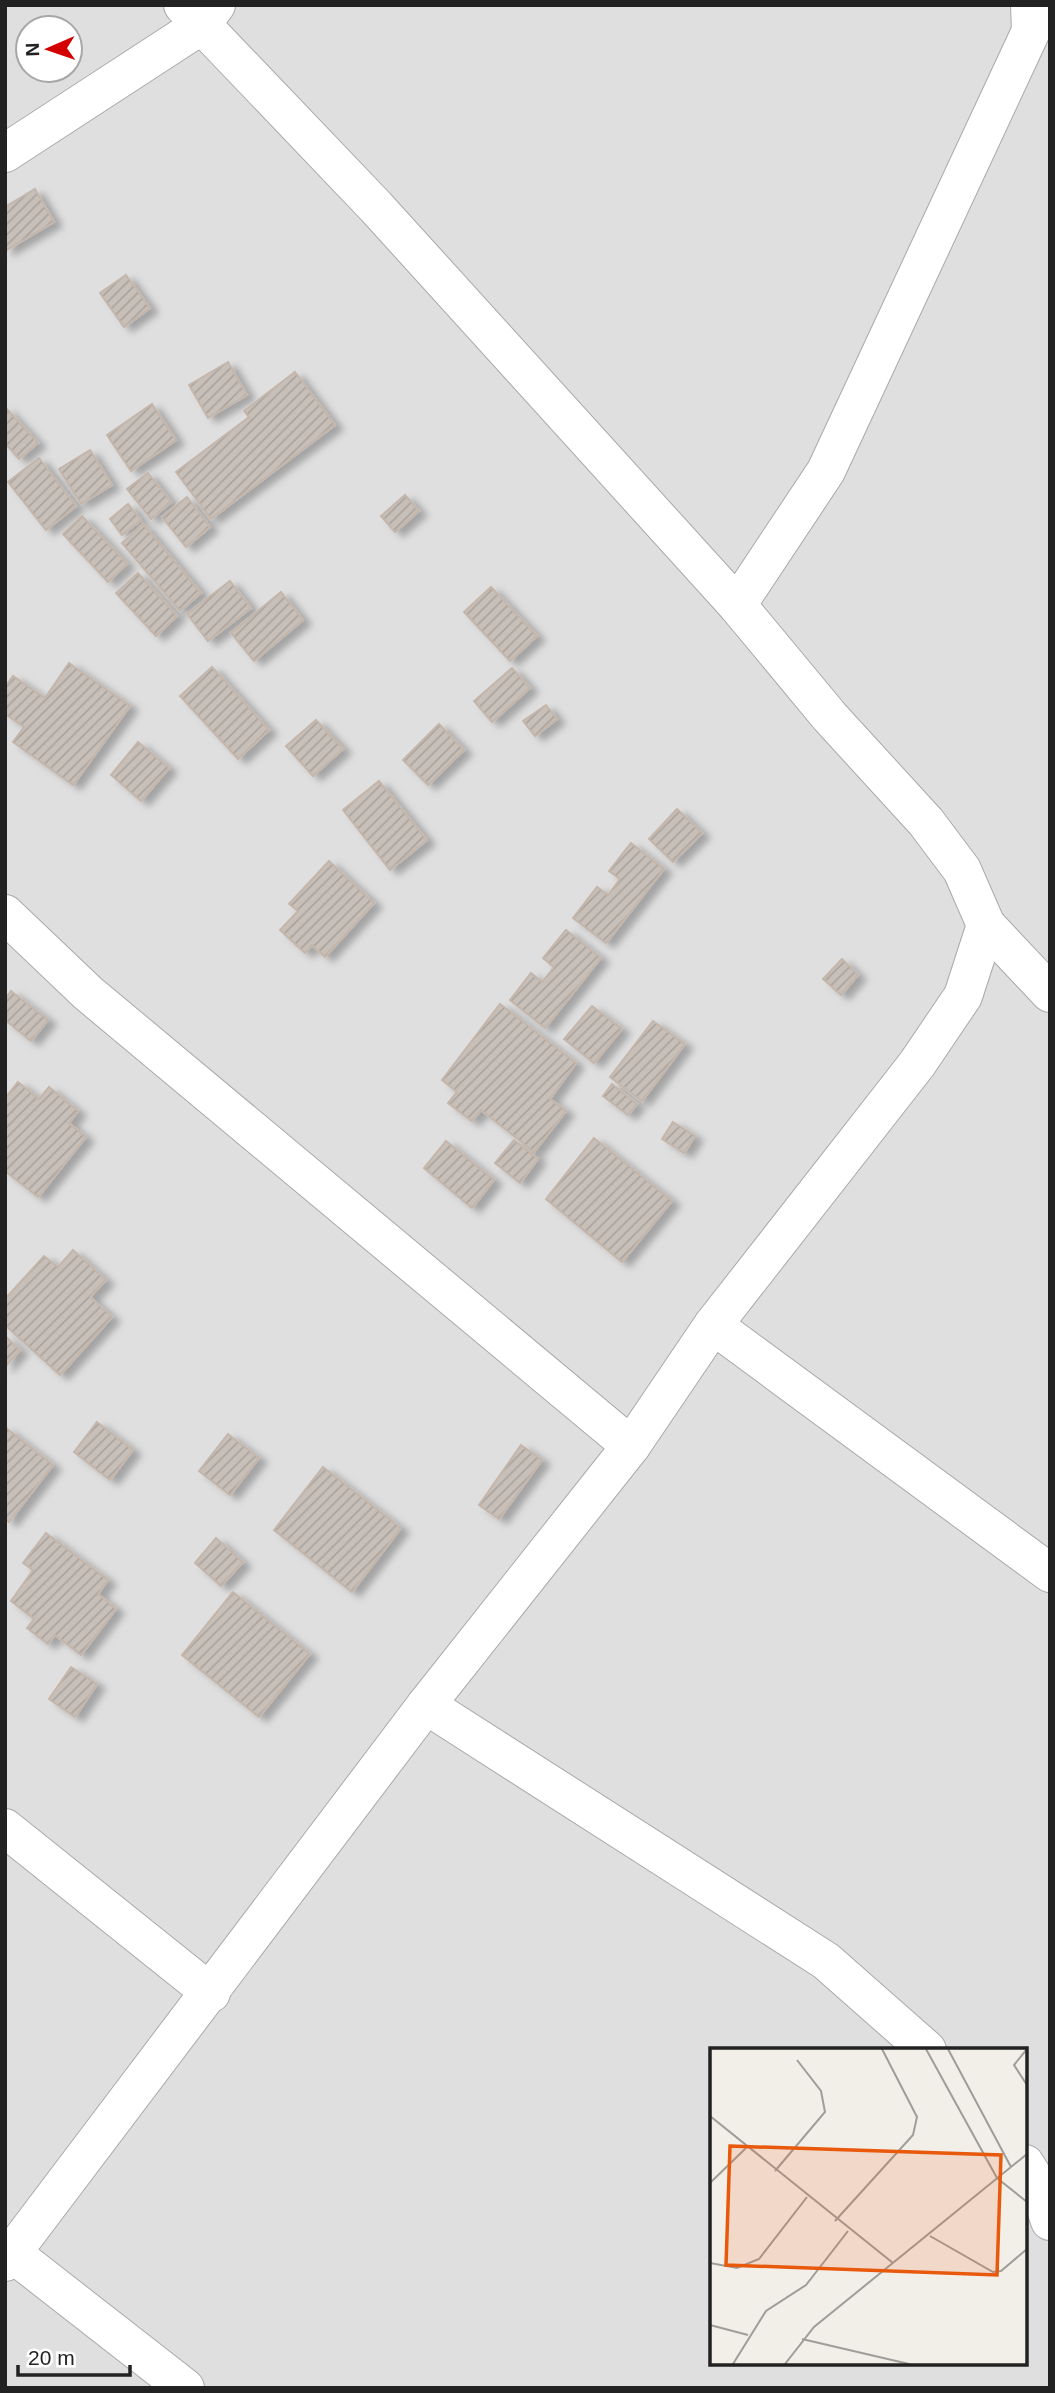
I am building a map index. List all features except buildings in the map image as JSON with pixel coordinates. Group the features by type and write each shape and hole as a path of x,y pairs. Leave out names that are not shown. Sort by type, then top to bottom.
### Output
{"street":[{"path":"737,605 826,471 1031,31 1030,5"},
{"path":"5,153 200,12 737,605 830,717 926,822 962,870 986,925 1050,993"},
{"path":"5,914 88,993 631,1446"},
{"path":"186,2388 9,2258 426,1704 631,1446 713,1325 917,1064 963,996 986,925"},
{"path":"713,1325 1050,1573"},
{"path":"426,1704 826,1961 925,2048"},
{"path":"5,1828 211,1993"},
{"path":"1027,2167 1038,2185 1050,2221"}],"shaded area":[{"path":"5,5 1050,5 1050,2388 5,2388"}]}
